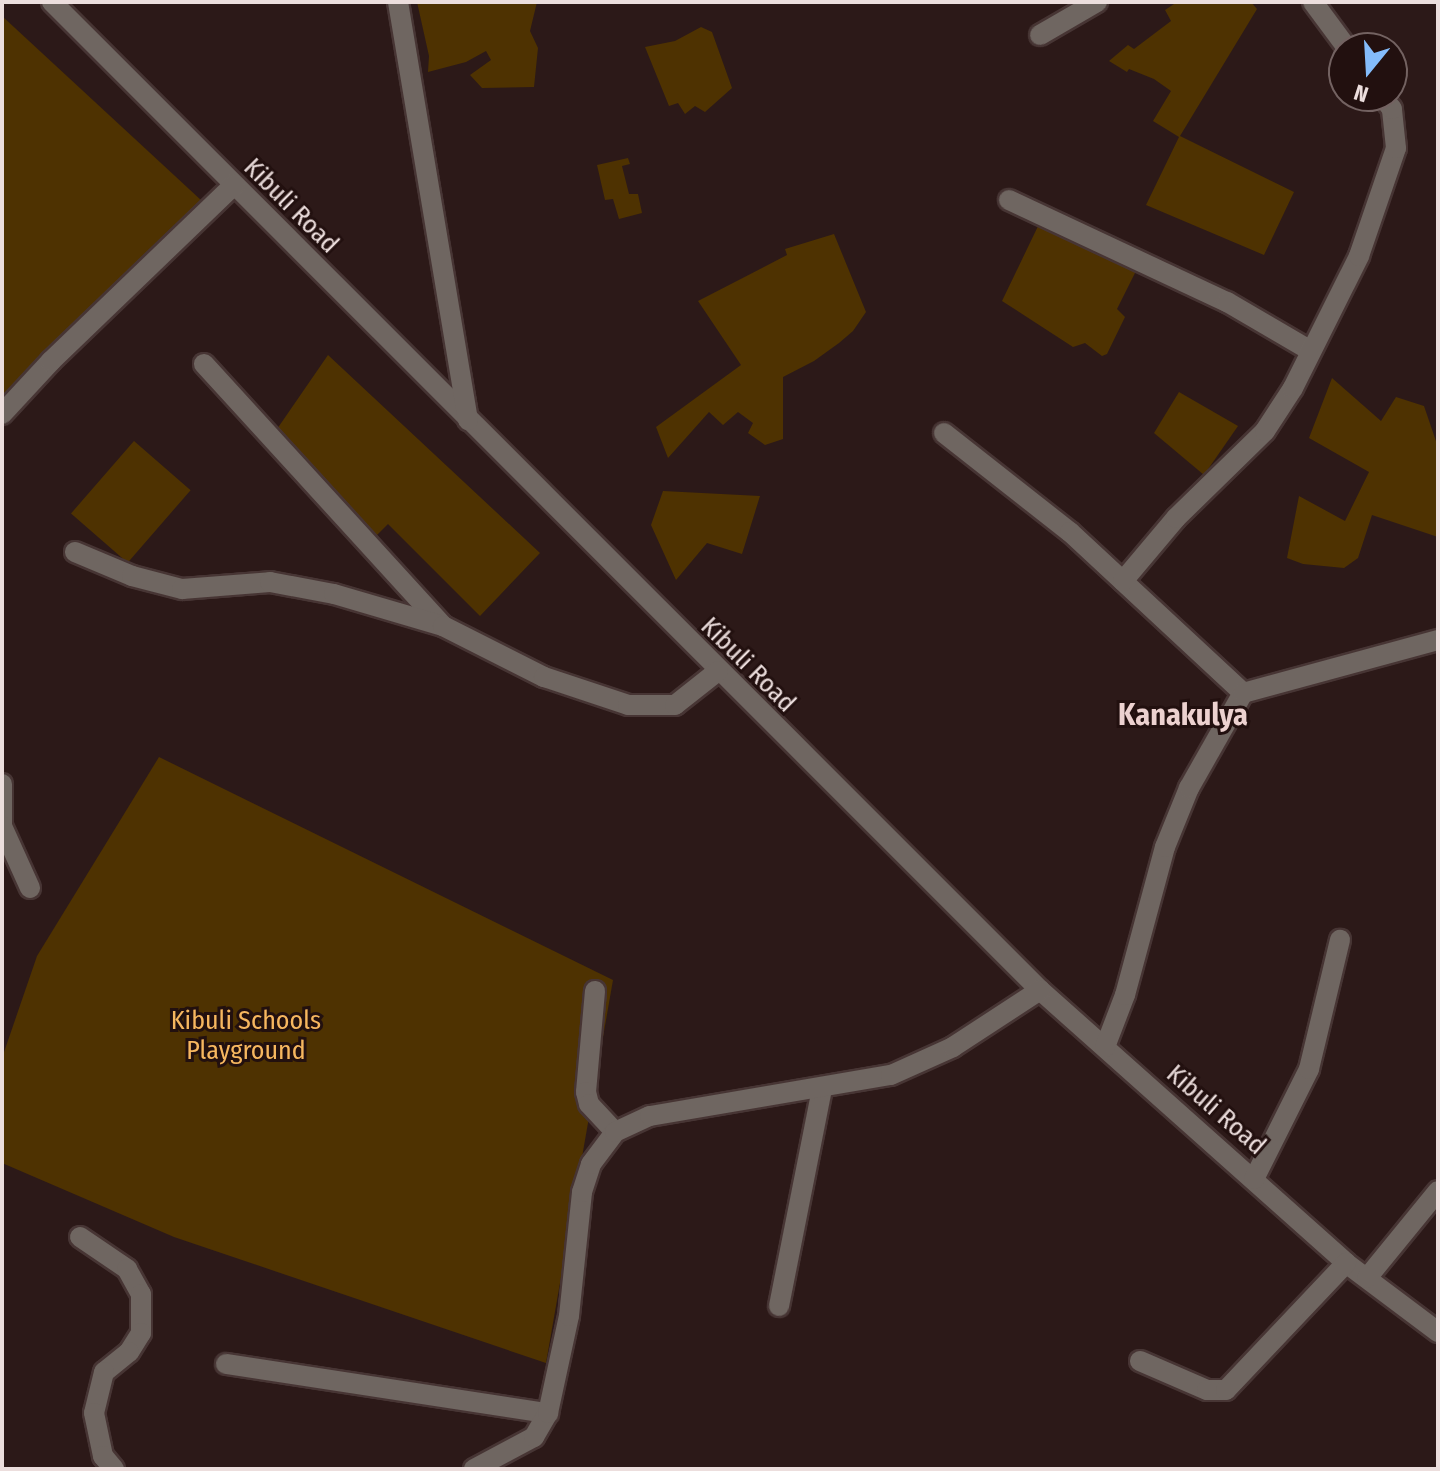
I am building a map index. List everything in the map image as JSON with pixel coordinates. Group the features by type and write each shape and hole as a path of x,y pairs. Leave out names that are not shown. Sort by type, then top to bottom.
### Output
{"street":[{"name":"Kibuli Road","path":"52,2 1040,990 1346,1263 1438,1332"},
{"path":"398,2 468,420"},
{"path":"1040,35 1097,2"},
{"path":"1313,2 1335,32"},
{"path":"1123,581 1176,518 1265,431 1293,388 1309,350 1359,256 1396,148 1392,112"},
{"path":"2,414 51,361 234,185"},
{"path":"1009,200 1227,302 1309,350"},
{"path":"204,364 443,626"},
{"path":"944,433 1070,532 1243,693"},
{"path":"75,552 132,576 182,589 270,582 334,594 443,626 544,677 628,705 675,705 718,671"},
{"path":"1105,1047 1125,995 1165,847 1189,788 1243,693 1438,640"},
{"path":"2,784 2,826 30,888"},
{"path":"1254,1179 1309,1069 1340,940"},
{"path":"474,1469 534,1437 548,1413 569,1316 582,1192 591,1164 615,1132 650,1116 891,1075 927,1060 1040,990"},
{"path":"595,991 586,1092 589,1104 615,1132"},
{"path":"779,1306 822,1088"},
{"path":"1367,1278 1438,1191"},
{"path":"80,1237 127,1269 141,1294 141,1333 129,1352 104,1372 94,1413 103,1456 114,1469"},
{"path":"1140,1361 1207,1390 1226,1390 1346,1263"},
{"path":"226,1364 548,1413"}],"green space":[{"path":"417,2 537,2 530,31 538,48 534,87 482,88 470,75 491,60 486,51 466,62 428,72 429,56"},
{"path":"1177,2 1251,2 1257,9 1180,136 1294,192 1264,255 1146,205 1179,137 1153,121 1171,91 1154,79 1129,69 1127,72 1109,61 1128,45 1134,49 1171,21 1165,10"},
{"path":"2,16 202,201 198,213 2,397"},
{"path":"701,27 712,32 732,88 705,112 695,106 685,114 678,103 669,106 645,47 675,41"},
{"path":"628,158 630,164 622,166 629,194 638,194 642,213 619,219 613,199 605,200 597,165"},
{"path":"1052,209 1142,259 1117,309 1125,317 1107,354 1102,356 1085,343 1073,347 1002,301 1040,222"},
{"path":"834,234 866,312 853,331 839,343 814,361 783,377 783,439 765,445 748,433 753,423 738,412 723,425 709,412 668,458 656,427 741,365 698,301 787,255 785,249"},
{"path":"328,355 540,553 480,616 388,524 363,549 266,445"},
{"path":"1332,378 1381,421 1396,397 1424,406 1438,447 1438,537 1372,515 1358,558 1344,568 1303,564 1287,558 1299,496 1345,521 1369,472 1309,438"},
{"path":"1179,392 1238,426 1204,475 1154,433"},
{"path":"134,441 191,490 128,563 71,513"},
{"path":"663,491 760,496 742,554 707,543 676,580 651,525"},
{"name":"Kibuli Schools Playground","path":"159,757 613,980 546,1363 174,1237 2,1163 2,1058 37,956"}],"district":[{"name":"Kanakulya","path":"1183,715"}]}
